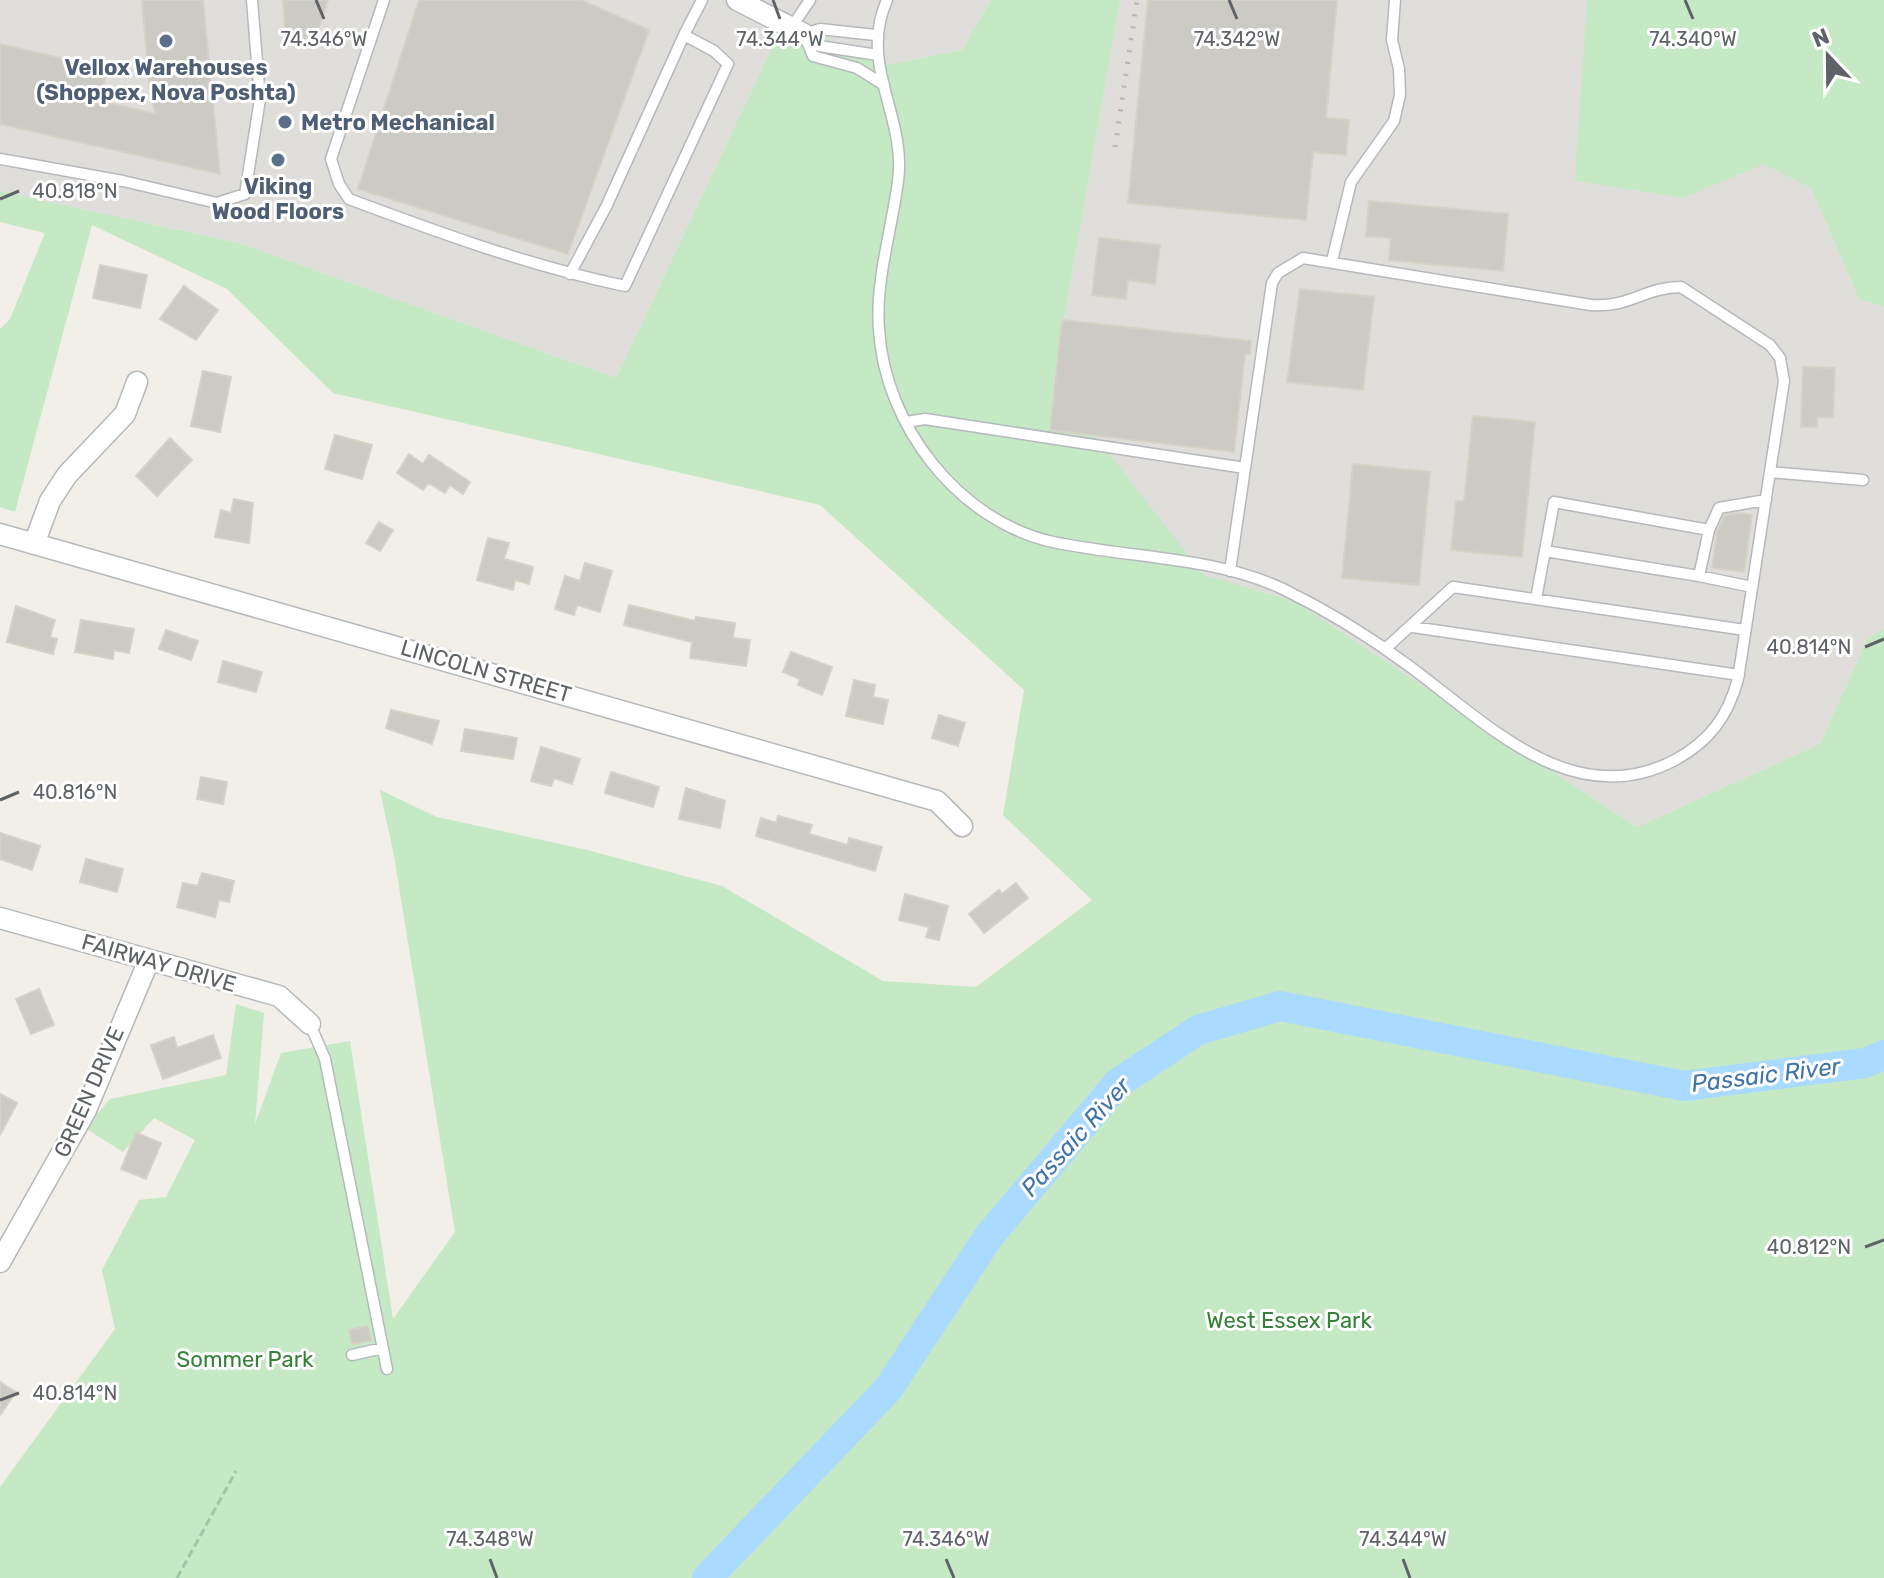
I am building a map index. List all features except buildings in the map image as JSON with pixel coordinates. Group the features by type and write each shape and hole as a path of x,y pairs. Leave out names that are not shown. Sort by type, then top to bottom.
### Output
{"street":[{"path":"737,0 798,31"},
{"path":"34,544 50,501 67,475 125,414 137,382"},
{"name":"LINCOLN STREET","path":"0,534 491,671 937,801 962,826"},
{"name":"FAIRWAY DRIVE","path":"0,918 279,996 310,1024"},
{"name":"GREEN DRIVE","path":"0,1262 86,1110 149,960"}],"lane":[{"path":"0,159 123,181 217,203 245,194 260,99 252,0"},
{"path":"384,0 331,159 349,199 457,239 570,274 625,286 636,270 728,64 714,51 684,35"},
{"path":"570,274 606,207 702,0"},
{"path":"887,0 875,35 900,166 879,329 886,373 906,422 929,460 963,495 1032,535 1230,571 1283,589 1385,649 1536,758 1560,768 1620,779 1664,766 1702,742 1724,718 1739,675 1784,381 1780,358 1770,345 1690,292 1668,287 1615,307 1359,270 1332,261 1303,258 1289,264 1272,283 1230,571"},
{"path":"1332,261 1351,182 1394,121 1400,95 1399,69 1392,40 1395,0"},
{"path":"806,2 798,31 813,56 857,68 884,85"},
{"path":"798,31 820,29 875,35"},
{"path":"798,31 819,46 878,55"},
{"path":"906,422 925,419 1245,468"},
{"path":"1770,472 1863,480"},
{"path":"1699,576 1709,530 1719,508 1766,500"},
{"path":"1536,599 1554,502 1709,530"},
{"path":"1545,551 1752,587"},
{"path":"1385,649 1413,627 1453,587 1745,630"},
{"path":"1413,627 1739,675"},
{"path":"310,1024 325,1059 387,1369"},
{"path":"352,1355 383,1348"}],"path":[{"path":"177,1578 236,1471"}],"shaded area":[{"path":"0,0 991,0 962,50 882,66 786,18 616,378 239,243 0,191"},
{"path":"1120,0 1587,0 1576,181 1683,198 1764,163 1811,188 1859,299 1884,307 1884,628 1867,640 1820,744 1637,827 1294,601 1204,576 1053,382"}],"green space":[{"path":"991,0 1120,0 1053,382 1204,575 1294,601 1637,827 1820,744 1867,640 1884,628 1884,1578 0,1578 0,1487 115,1329 102,1270 139,1200 166,1197 195,1140 154,1118 123,1152 85,1128 110,1099 226,1075 236,1004 264,1013 255,1124 281,1053 350,1041 393,1319 455,1232 394,856 380,790 437,817 587,850 722,886 883,981 976,987 1092,900 1003,815 1024,690 820,505 333,393 227,289 92,225 15,512 0,507 0,329 10,319 45,233 0,222 0,191 239,243 616,378 786,18 882,66 962,50"},
{"path":"1587,0 1884,0 1884,307 1859,299 1811,188 1764,164 1683,198 1575,181"}],"waterway":[{"name":"Passaic River","path":"707,1578 888,1389 989,1236 1118,1083 1198,1030 1280,1006 1684,1086 1865,1063 1884,1055"}],"railway":[{"path":"1115,147 1137,0"}],"place":[{"name":"Vellox Warehouses (Shoppex, Nova Poshta)","path":"166,41"},
{"name":"Metro Mechanical","path":"285,122"},
{"name":"Viking Wood Floors","path":"278,160"}],"park label":[{"name":"West Essex Park","path":"1289,1320"},
{"name":"Sommer Park","path":"245,1359"}]}
